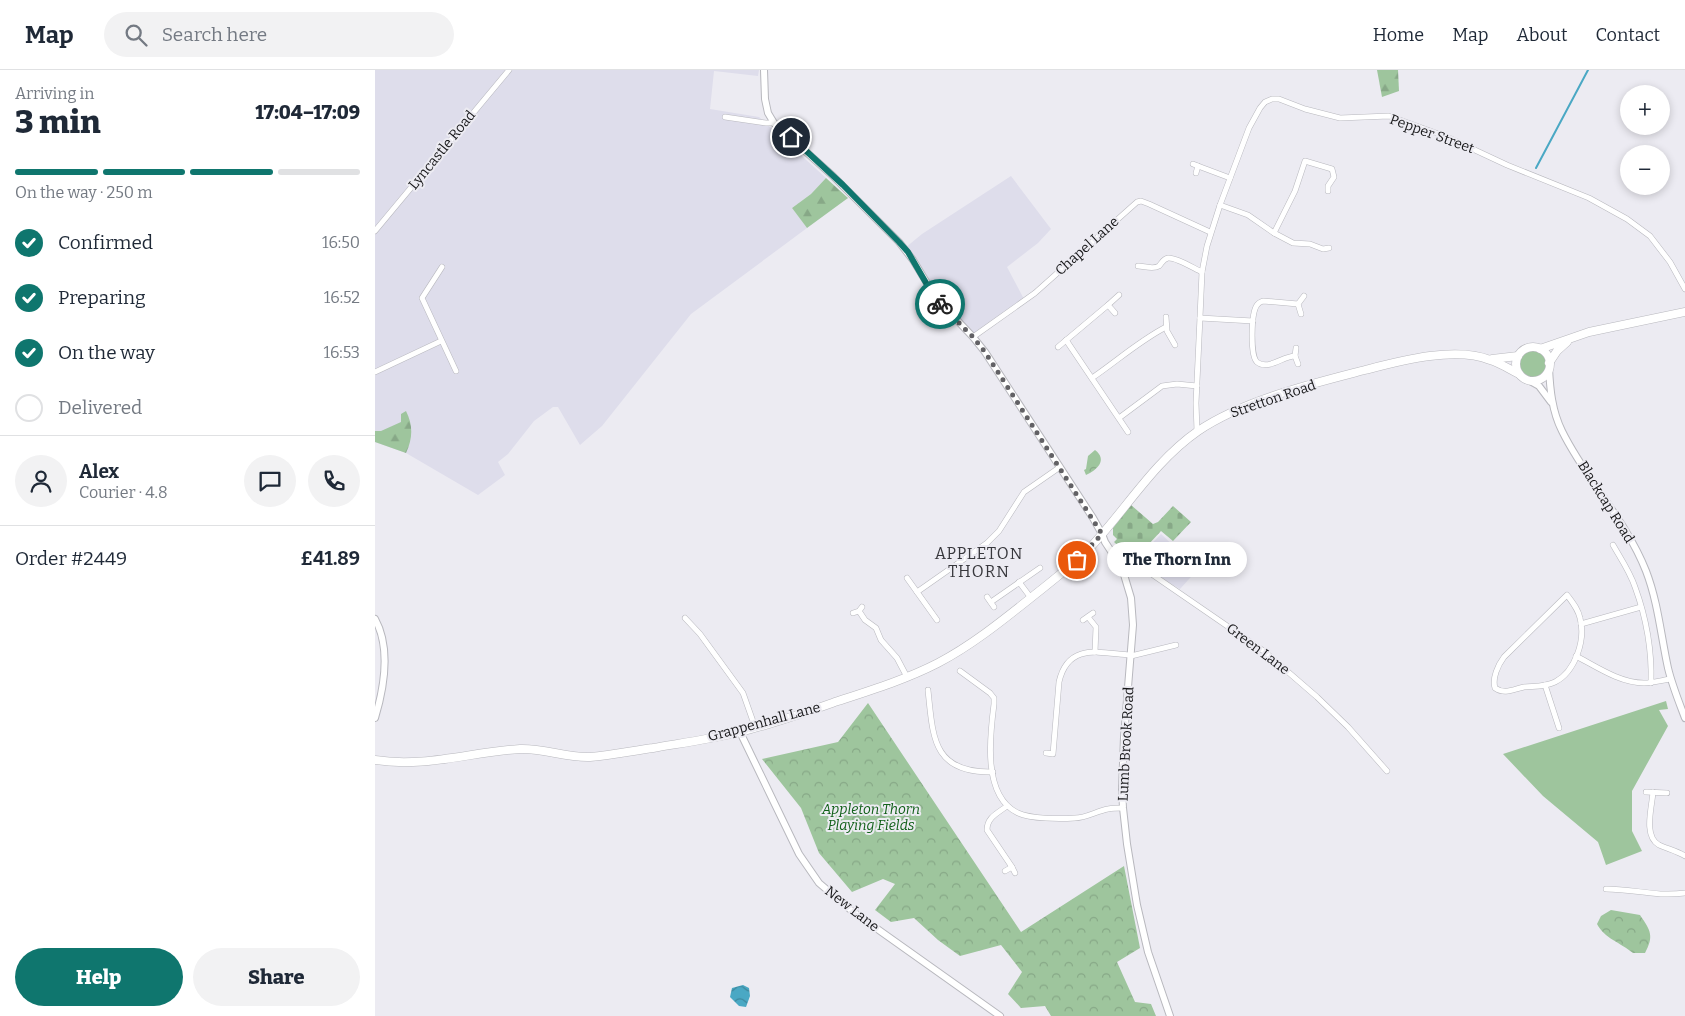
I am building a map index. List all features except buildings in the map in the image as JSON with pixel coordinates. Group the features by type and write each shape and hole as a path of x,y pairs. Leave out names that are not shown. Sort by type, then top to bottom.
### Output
{"main road":[{"path":"1573,338 1557,351 1544,376 1530,381 1519,374 1516,365 1518,356 1531,347 1540,349 1573,338 1603,329 1685,312"},
{"path":"1540,349 1548,358 1549,366"},
{"name":"Stretton Road","path":"1102,534 1139,487 1183,443 1211,422 1252,404 1383,366 1446,355 1463,355 1490,360 1519,374"},
{"name":"Stretton Road","path":"1490,360 1518,356"},
{"name":"Grappenhall Lane","path":"375,760 396,763 421,763 519,749 539,750 571,757 593,756 691,742 740,732 843,700 907,677 938,663 966,646 1031,598 1079,558 1102,534"}],"street":[{"name":"Lyncastle Road","path":"375,231 509,70"},
{"path":"725,117 766,124 774,122 768,113 765,99 765,70"},
{"name":"Pepper Street","path":"1197,432 1196,403 1202,272 1210,232 1249,128 1260,108 1271,99 1279,99 1340,118 1389,116 1447,137 1507,165 1566,188 1612,210 1650,236 1670,262 1685,289"},
{"name":"Lumb Brook Road","path":"774,122 833,176 908,252 939,303 973,337 1060,467 1122,568 1131,598 1133,625 1124,737 1123,808 1137,905 1148,952 1169,1016"},
{"path":"1274,233 1295,192 1305,161 1335,170 1334,177 1328,186 1328,191"},
{"path":"1196,173 1195,165 1230,178"},
{"name":"Chapel Lane","path":"973,337 1035,293 1137,202 1141,201 1149,204 1210,232"},
{"path":"1220,205 1248,215 1274,233 1293,243 1310,244 1323,249 1330,248"},
{"path":"1138,266 1154,268 1169,258 1202,272"},
{"path":"442,267 422,298 456,371"},
{"path":"1058,347 1119,295"},
{"path":"1301,314 1298,304 1303,296"},
{"path":"1295,356 1289,356 1269,365 1259,364 1255,360 1253,353 1253,322 1256,306 1259,302 1298,304"},
{"path":"1108,305 1115,313"},
{"path":"1166,317 1166,327 1175,345"},
{"path":"1200,318 1253,322"},
{"path":"1091,378 1113,364 1140,342 1166,327"},
{"path":"1066,340 1128,432"},
{"path":"375,372 441,341"},
{"path":"1296,348 1297,364"},
{"name":"Blackcap Road","path":"1549,366 1552,403 1561,430 1622,523 1646,571 1671,679 1685,718"},
{"name":"Blackcap Road","path":"1530,381 1539,386 1552,403"},
{"path":"1119,418 1165,385 1197,386"},
{"path":"917,592 987,543 999,531 1024,492 1060,467"},
{"path":"1613,545 1635,586 1641,607 1650,646 1651,683"},
{"name":"Green Lane","path":"1112,551 1118,550 1265,652 1348,727 1387,771"},
{"path":"991,602 1040,568"},
{"path":"907,578 937,620"},
{"path":"1019,582 1031,598"},
{"path":"1567,595 1578,611 1581,624 1582,636 1576,656 1567,672 1561,678 1554,683 1503,692 1495,688 1494,685 1500,664 1504,657 1567,595"},
{"path":"987,597 994,607"},
{"path":"1581,624 1641,607"},
{"path":"853,614 860,609 865,620 877,630 881,640 897,658 907,677"},
{"path":"1088,617 1096,627 1095,652"},
{"path":"375,618 383,645 384,680 375,718"},
{"path":"685,618 700,634 743,693 755,727"},
{"path":"1046,753 1053,754 1061,672 1066,663 1074,656 1083,652 1131,655 1177,645"},
{"path":"1576,656 1620,678 1640,683 1671,679"},
{"path":"960,671 990,693 993,698 990,740 993,772 999,796 1007,806 1017,813 1027,816 1074,818 1107,809 1123,808"},
{"path":"1545,685 1559,728"},
{"path":"927,689 930,713 938,747 943,756 953,765 964,769 993,772"},
{"name":"New Lane","path":"740,732 799,854 819,883 852,911 1000,1016"},
{"path":"1646,792 1667,793"},
{"path":"1653,792 1650,829 1652,838 1657,844 1685,856"},
{"path":"1007,806 990,818 987,830 1015,873"},
{"path":"1005,871 1012,867"},
{"path":"1606,889 1622,889 1656,895 1685,893"}],"shaded area":[{"path":"375,70 759,70 758,76 714,71 710,109 759,117 826,178 811,194 792,208 807,228 691,314 602,426 580,445 558,407 553,407 534,421 508,454 498,462 505,475 478,495 406,453 375,442"},
{"path":"1011,176 1051,229 1038,243 1007,267 1025,301 973,337 943,307 905,248 922,234"},
{"path":"1161,534 1198,569 1180,589 1149,571 1137,559"}],"green space":[{"path":"1377,70 1398,70 1399,91 1382,97"},
{"path":"826,178 848,198 807,228 792,208 811,194"},
{"path":"1533,351 1542,355 1546,364 1542,373 1533,377 1524,373 1520,364 1524,355"},
{"path":"406,411 410,421 411,432 406,453 375,442 375,431 381,431 401,422 401,414"},
{"path":"1095,450 1101,457 1101,461 1097,468 1086,475 1084,470 1086,469 1088,456"},
{"path":"1131,505 1153,524 1158,522 1173,506 1191,522 1173,541 1161,531 1134,560 1114,542 1117,539 1113,535 1113,528"},
{"path":"1666,701 1668,709 1659,710 1668,726 1632,791 1632,831 1642,851 1606,865 1598,842 1543,796 1503,754"},
{"name":"Appleton Thorn Playing Fields","path":"868,703 1021,932 1124,866 1140,948 1117,962 1135,1002 1151,1004 1156,1016 1051,1016 1045,1006 1021,1008 1008,994 1022,972 1001,945 960,956 938,940 914,918 891,922 875,910 895,884 883,879 852,892 819,853 801,808 762,759 838,742"},
{"path":"1611,910 1640,915 1647,925 1650,934 1650,942 1645,953 1633,953 1608,937 1600,929 1597,924 1601,916"}],"water":[{"path":"743,985 749,988 750,996 746,1007 739,1006 730,997 732,988"}],"waterway":[{"path":"1536,168 1588,70"}],"way so far":[{"path":"940,304 973,337 985,352 1102,534 1077,560"}],"place":[{"name":"The Thorn Inn","path":"1077,560"}],"district":[{"name":"APPLETON THORN","path":"979,562"}],"route":[{"path":"791,137 882,223 908,252 940,304"}]}
